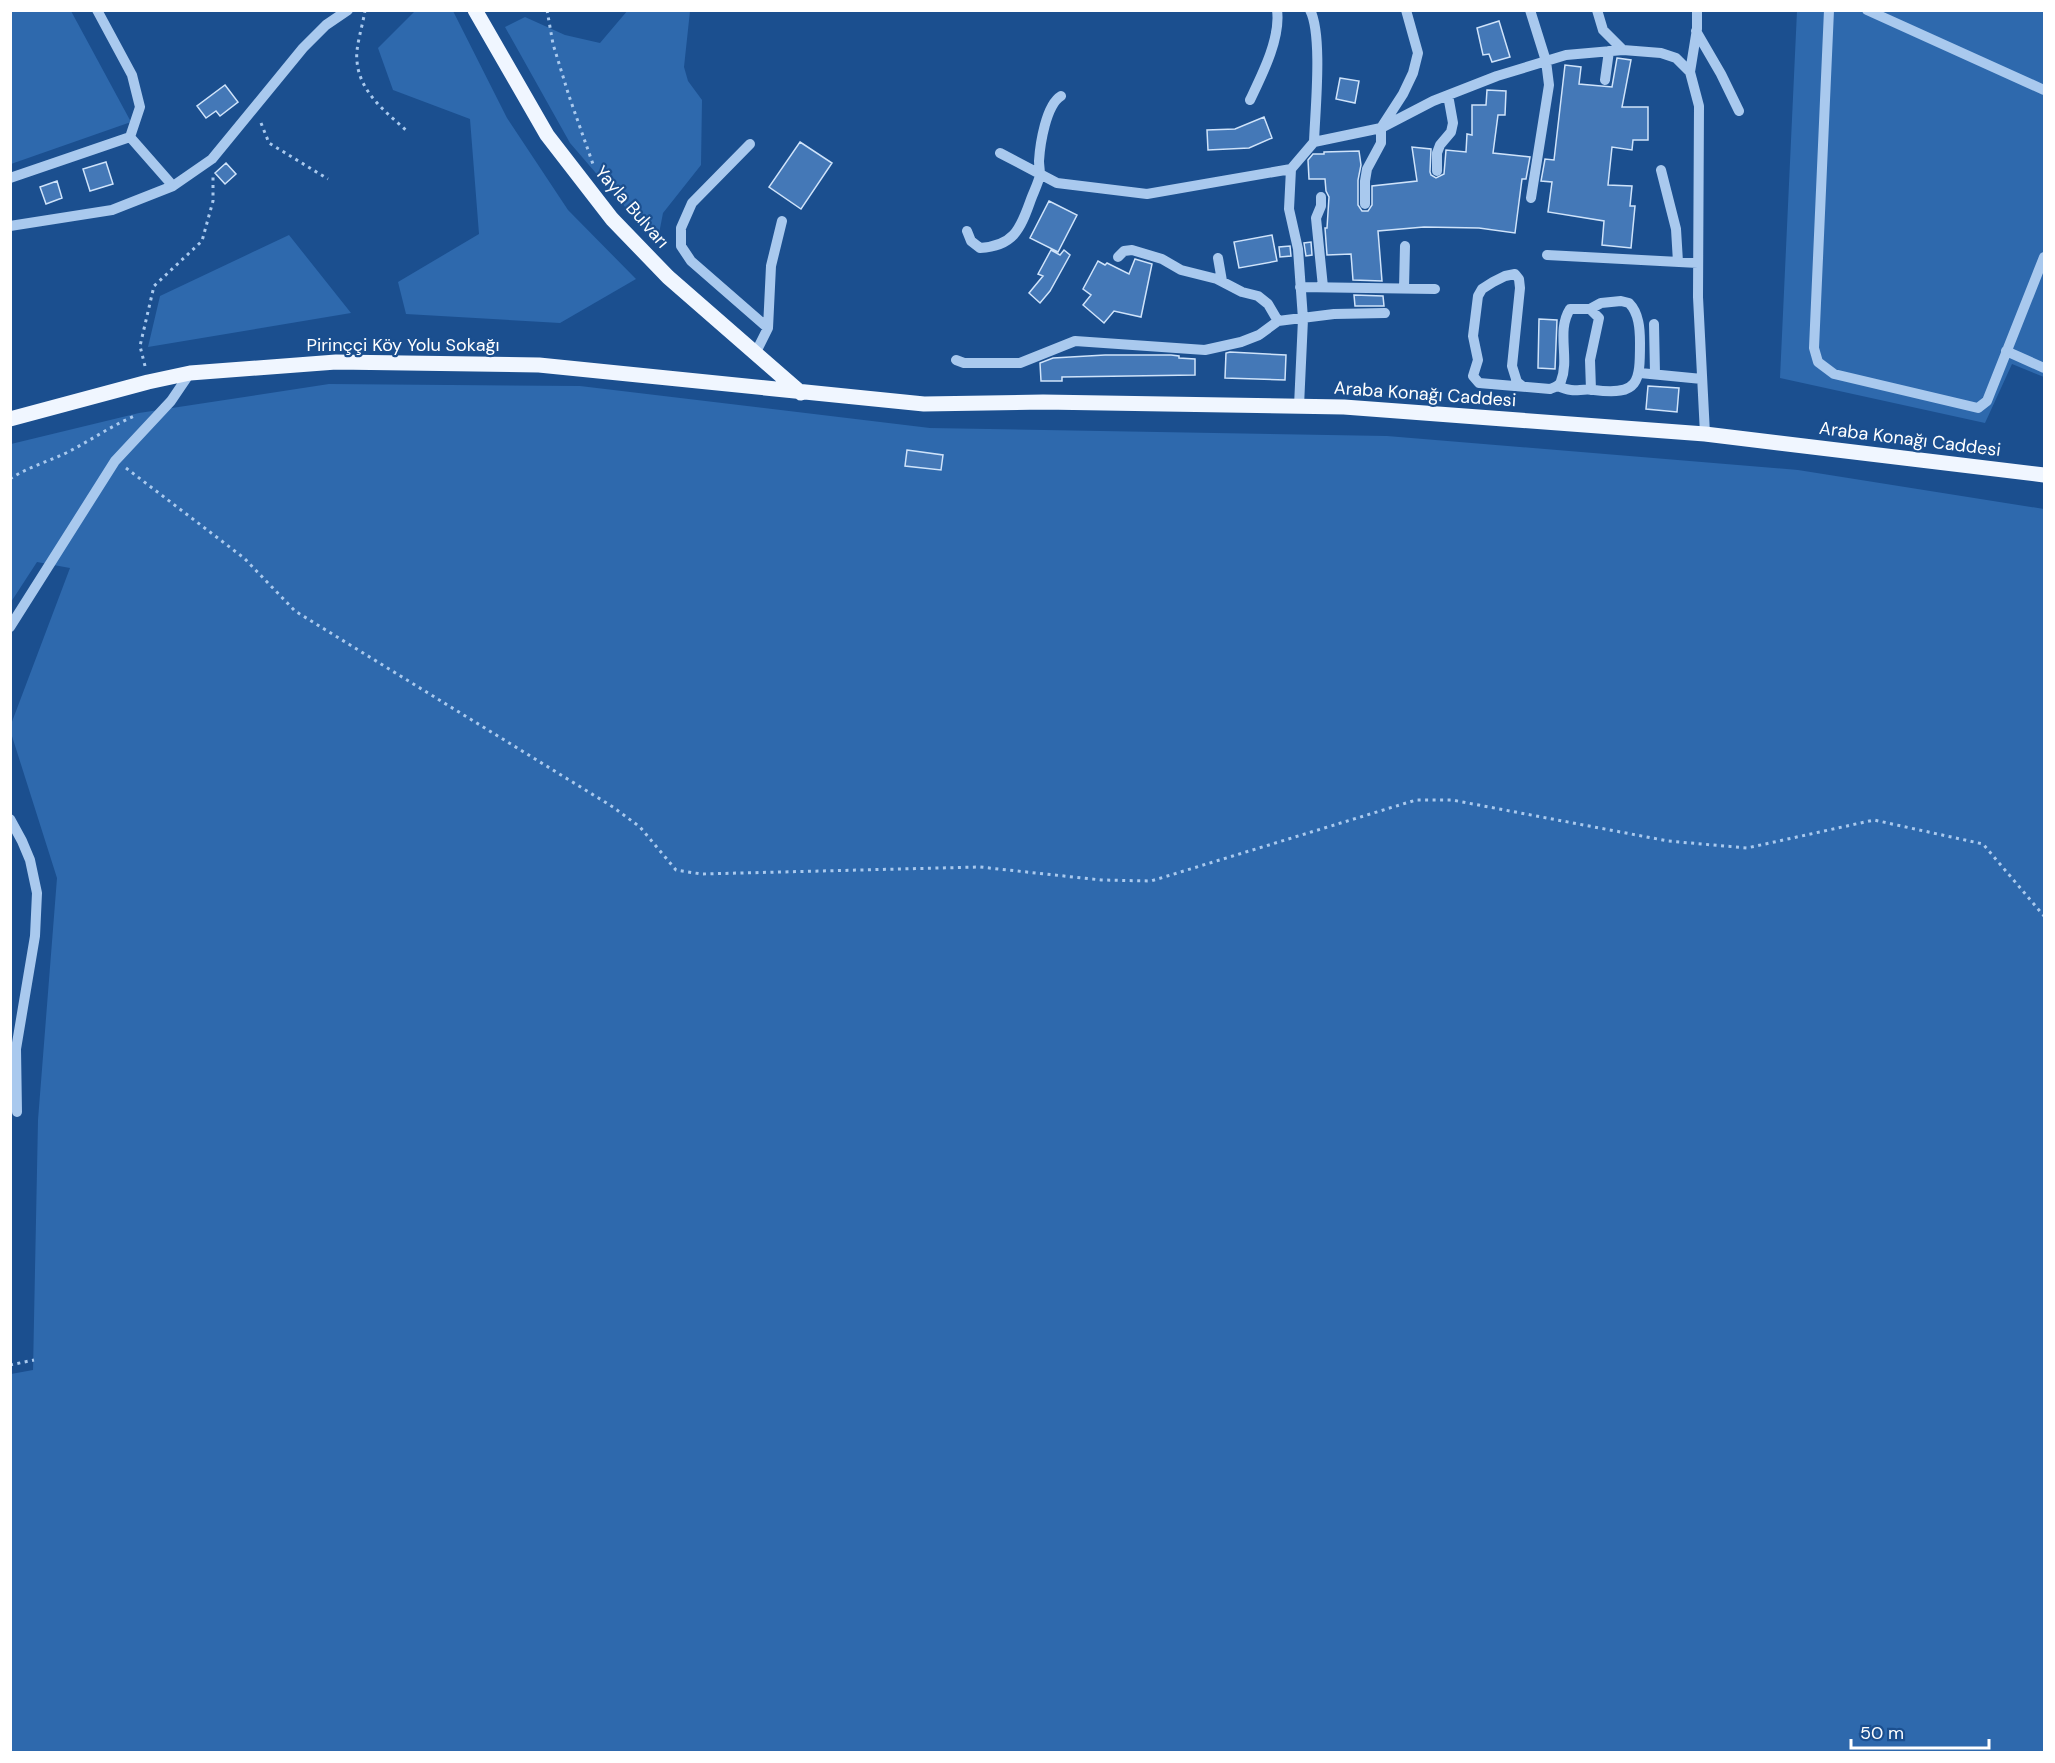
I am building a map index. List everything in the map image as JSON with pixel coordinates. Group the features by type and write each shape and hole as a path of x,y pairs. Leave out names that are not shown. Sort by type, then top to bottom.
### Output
{"main road":[{"name":"Yayla Bulvarı","path":"475,10 548,135 612,219 668,276 801,393"},
{"name":"Pirinççi Köy Yolu Sokağı","path":"10,419 190,373 336,362 539,365 801,393"},
{"name":"Araba Konağı Caddesi","path":"801,393 924,404 1043,402 1344,407 1705,434 2044,475"}],"street":[{"path":"97,10 132,75 140,107 130,137"},
{"path":"10,226 112,210 173,186 212,159 303,48 326,25 348,10"},
{"path":"1250,100 1264,72 1272,47 1278,19 1277,10"},
{"path":"1299,406 1303,319 1298,249 1289,209 1291,169 1314,142 1317,83 1315,20 1310,10"},
{"path":"1365,204 1367,169 1381,143 1381,128 1403,94 1413,73 1418,53 1406,10"},
{"path":"1530,10 1546,61 1549,85 1531,198"},
{"path":"1597,10 1603,30 1623,50"},
{"path":"1697,10 1690,72 1699,106 1698,263 1705,434"},
{"path":"1829,10 1814,348 1818,362 1834,374 1978,408 1987,401 2044,257"},
{"path":"1867,10 1888,15 2044,90"},
{"path":"1696,32 1721,74 1739,111"},
{"path":"1314,142 1381,128 1448,95 1497,76 1566,56 1623,50 1661,53 1676,58 1690,72"},
{"path":"1605,80 1609,51"},
{"path":"1437,171 1437,153 1440,145 1451,132 1454,123 1448,95"},
{"path":"967,231 971,241 980,248 1001,244 1015,234 1021,226 1040,176 1039,159 1050,108 1054,100 1060,96"},
{"path":"12,176 130,137"},
{"path":"130,137 173,186"},
{"path":"750,144 692,203 681,228 681,246 698,267 768,328"},
{"path":"1000,153 1057,183 1146,194 1291,169"},
{"path":"1661,170 1676,229 1678,262"},
{"path":"1321,198 1321,206 1316,218 1323,287"},
{"path":"756,352 768,328 771,266 782,221"},
{"path":"1404,288 1405,246"},
{"path":"1118,257 1124,251 1132,250 1162,258 1181,270 1222,281 1242,292 1258,296 1268,304 1278,321"},
{"path":"1547,255 1698,263"},
{"path":"1218,258 1222,281"},
{"path":"1522,386 1517,382 1512,366 1520,288 1519,279 1515,274 1505,276 1482,289 1478,296 1473,336 1478,360 1473,376 1479,383 1550,389 1558,386 1562,381 1563,319 1570,309 1590,309 1600,303 1621,301 1629,303 1637,314 1640,334 1640,373 1626,390 1568,391 1558,386"},
{"path":"1300,287 1435,289"},
{"path":"1590,309 1599,318 1590,360 1591,390"},
{"path":"956,360 964,363 1020,363 1075,341 1205,350 1242,342 1259,335 1278,321 1334,314 1385,313"},
{"path":"1654,324 1655,374"},
{"path":"2006,351 2044,368"},
{"path":"10,627 115,461 171,401 190,373"},
{"path":"1640,373 1702,379"},
{"path":"10,819 30,860 37,893 35,936 16,1049 17,1112"}],"path":[{"path":"365,10 356,60 362,81 378,104 408,132"},
{"path":"547,10 556,55 593,162 594,171"},
{"path":"255,107 270,143 328,179"},
{"path":"148,382 140,346 154,286 202,241 213,201 212,159"},
{"path":"10,479 23,470 64,454 122,421 142,413"},
{"path":"115,461 146,482 244,558 295,611 613,807 640,827 675,870 700,874 980,867 1101,880 1151,880 1416,800 1452,800 1668,841 1747,848 1874,820 1983,844 2044,916"},
{"path":"10,1365 34,1360"}],"shaded area":[{"path":"628,10 690,11 684,67 688,81 702,100 701,165 663,213 657,244 570,143 505,27 525,17 565,35 600,43"},
{"path":"10,11 71,11 131,122 11,164"},
{"path":"415,11 453,11 507,118 568,210 636,279 560,323 406,314 398,282 479,234 470,119 393,90 378,48"},
{"path":"1797,11 2044,11 2044,377 2012,364 1985,423 1780,378"},
{"path":"289,235 351,313 148,347 160,296"},
{"path":"329,384 580,386 930,428 1387,436 1798,470 2044,509 2044,1752 11,1752 11,1374 33,1370 38,1120 57,878 10,727 70,568 37,562 11,602 11,444 139,413"}],"building":[{"path":"1499,21 1510,57 1492,62 1489,54 1483,55 1477,28"},
{"path":"1617,58 1631,60 1622,107 1648,107 1648,140 1633,140 1632,150 1612,147 1608,185 1632,186 1630,206 1635,206 1631,248 1602,245 1604,221 1548,212 1552,182 1541,181 1545,159 1554,160 1565,65 1581,67 1579,84 1612,87"},
{"path":"1340,78 1359,81 1355,103 1336,99"},
{"path":"225,85 238,102 220,116 216,111 206,118 197,106"},
{"path":"1487,90 1506,91 1505,115 1498,115 1493,153 1530,157 1526,179 1522,179 1515,233 1479,228 1424,227 1378,231 1382,281 1353,280 1351,254 1327,255 1325,228 1327,228 1329,197 1325,179 1309,179 1308,160 1313,154 1324,154 1324,152 1359,151 1361,165 1358,180 1358,205 1362,211 1368,211 1372,205 1372,186 1417,181 1412,147 1431,149 1430,172 1436,178 1444,174 1446,150 1466,152 1467,134 1472,135 1472,105 1486,105"},
{"path":"1264,117 1272,138 1249,148 1208,150 1207,130 1235,129"},
{"path":"800,142 832,163 801,209 769,187"},
{"path":"106,162 113,184 90,191 83,169"},
{"path":"226,163 236,174 225,184 215,173"},
{"path":"57,181 62,198 46,204 40,187"},
{"path":"1049,201 1077,215 1058,252 1030,238"},
{"path":"1272,235 1277,261 1239,268 1234,242"},
{"path":"1311,242 1312,255 1306,256 1304,243"},
{"path":"1290,246 1291,256 1280,257 1279,247"},
{"path":"1051,250 1060,255 1064,250 1070,255 1050,291 1040,303 1029,293 1043,276 1038,274"},
{"path":"1135,259 1152,264 1141,317 1114,311 1104,323 1083,305 1091,295 1083,289 1098,261 1129,274"},
{"path":"1354,295 1383,296 1384,306 1355,306"},
{"path":"1539,319 1557,320 1555,369 1538,368"},
{"path":"1226,353 1286,355 1285,380 1225,378"},
{"path":"1171,355 1195,359 1195,375 1062,377 1062,381 1041,381 1040,363 1053,358"},
{"path":"1648,386 1679,388 1677,412 1646,409"},
{"path":"907,450 943,455 941,470 905,466"}]}
